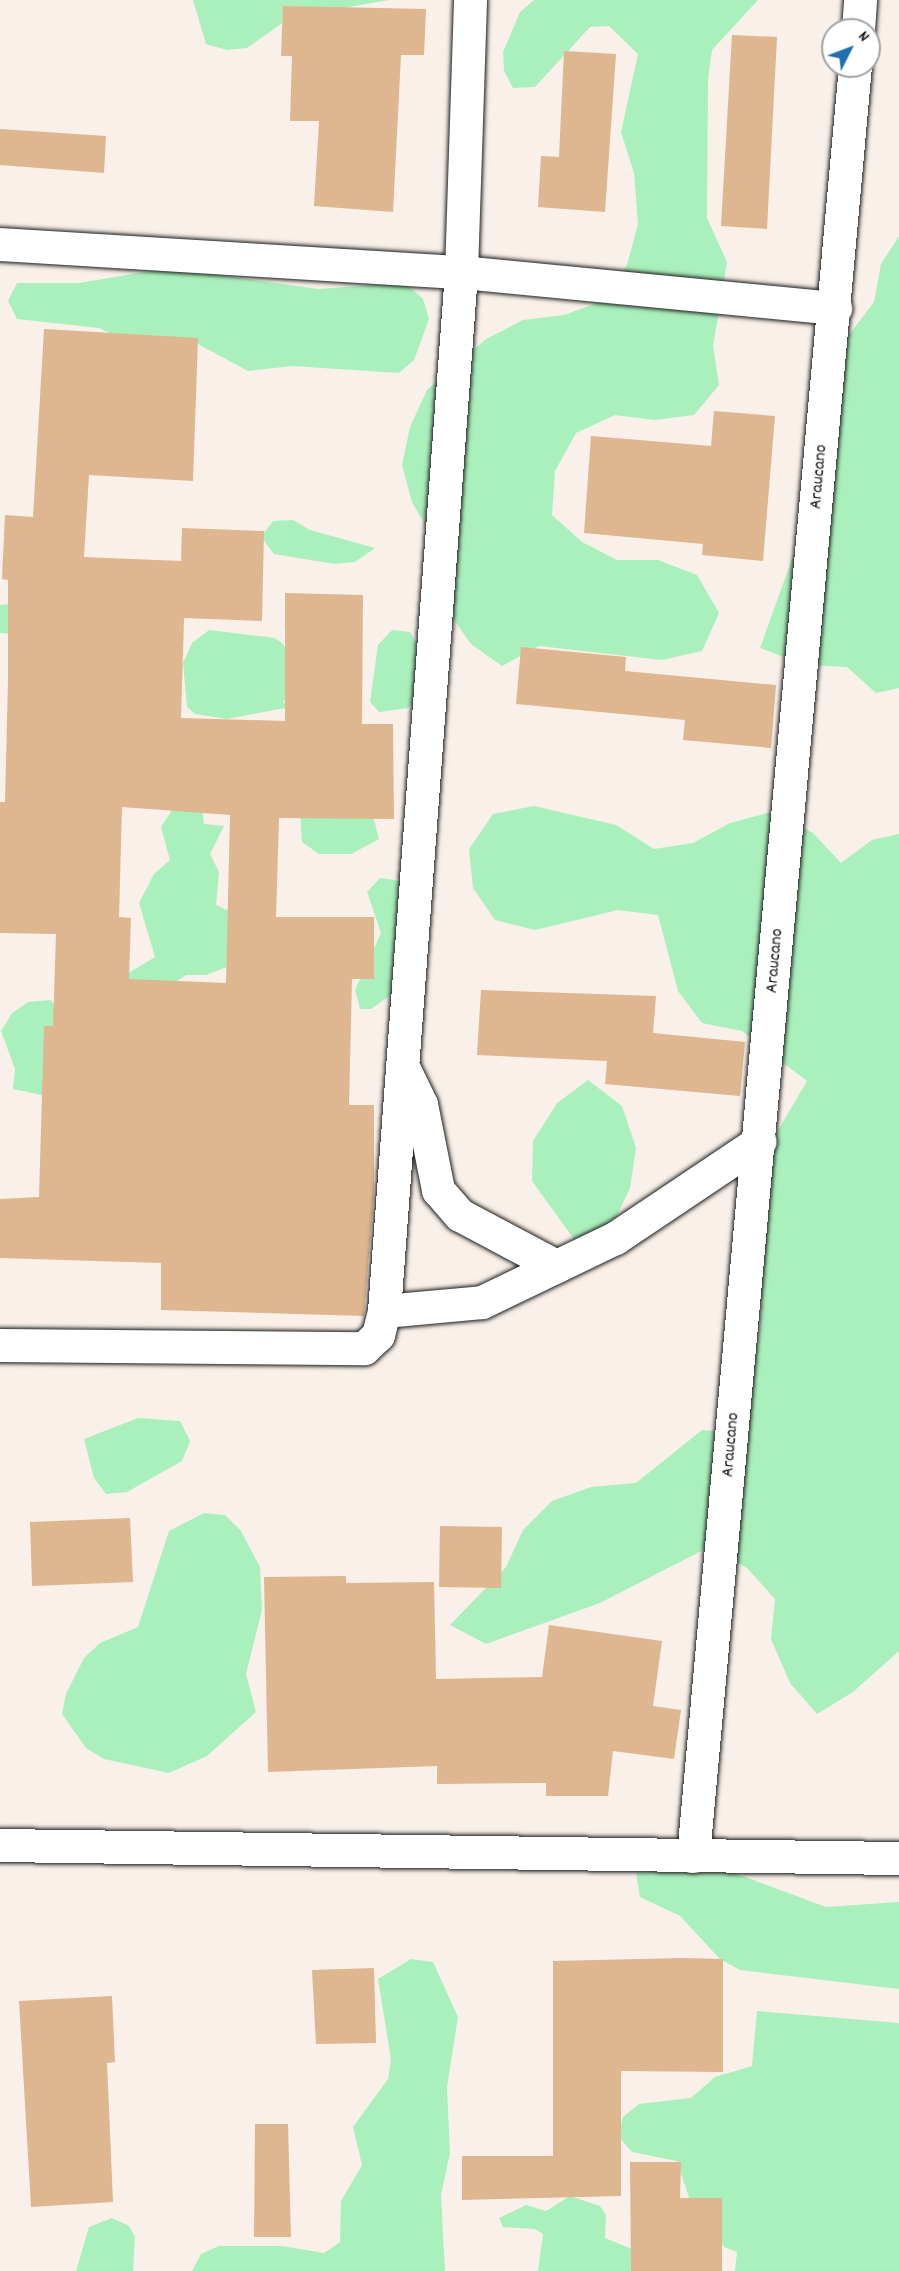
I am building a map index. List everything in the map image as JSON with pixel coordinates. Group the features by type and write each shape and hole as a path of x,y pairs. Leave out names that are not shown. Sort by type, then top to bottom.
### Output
{"street":[{"path":"0,1345 364,1348 378,1335 384,1311 461,272 470,0"},
{"path":"859,18 860,0"},
{"name":"Araucano","path":"693,1856 760,1141 854,78"},
{"path":"0,244 461,272 835,308"},
{"path":"401,1063 421,1104 438,1190 460,1215 556,1266"},
{"path":"384,1311 482,1302 615,1238 760,1141"},
{"path":"0,1845 899,1858"}],"green space":[{"path":"193,0 389,0 291,17 247,48 227,50 206,44"},
{"path":"534,0 758,0 712,50 708,79 707,218 727,262 713,346 719,385 694,415 654,420 615,415 576,433 555,471 552,515 582,542 617,560 658,560 697,575 719,613 702,651 662,660 539,646 502,666 471,644 449,613 431,535 412,502 402,465 410,427 427,390 486,339 523,320 564,315 606,300 627,265 638,224 634,173 621,132 638,54 609,26 590,27 535,87 513,88 504,71 503,52 520,12"},
{"path":"899,236 899,688 876,693 847,667 806,665 760,648 792,559 814,525 823,369 874,302 881,264"},
{"path":"168,268 318,289 405,283 423,299 429,319 414,360 399,373 292,366 248,371 198,344 135,345 99,328 17,319 8,301 17,283 79,283"},
{"path":"293,520 310,530 375,548 355,562 335,564 274,554 261,537 273,521"},
{"path":"25,603 14,634 0,633 0,605"},
{"path":"209,630 275,638 283,644 289,653 289,694 283,702 290,707 227,719 195,714 187,707 183,663 192,643"},
{"path":"392,630 410,632 424,655 420,698 408,708 379,712 370,702 378,645"},
{"path":"201,792 204,824 224,826 210,854 219,872 216,905 234,913 237,963 206,975 186,975 161,992 120,978 155,957 139,903 154,874 170,860 161,827 178,801"},
{"path":"534,806 616,825 654,849 693,843 730,823 775,811 813,833 841,863 872,840 899,834 899,1651 853,1692 817,1714 790,1683 771,1639 775,1599 747,1568 709,1547 600,1603 486,1644 450,1625 506,1567 523,1530 552,1501 591,1487 636,1483 702,1430 747,1434 742,1385 758,1345 762,1302 745,1263 747,1183 807,1081 742,1031 702,1023 678,991 658,915 618,910 535,930 495,920 473,888 469,849 493,814"},
{"path":"300,812 373,816 379,839 351,854 319,854 302,842"},
{"path":"380,878 401,881 396,991 371,1009 360,1009 355,990 381,933 367,892"},
{"path":"51,1000 62,1017 46,1096 13,1089 15,1069 1,1031 12,1013 28,1002"},
{"path":"588,1080 622,1106 636,1148 630,1188 613,1224 584,1253 532,1181 533,1141 557,1103"},
{"path":"138,1418 180,1421 190,1441 182,1461 127,1492 106,1494 94,1478 84,1439"},
{"path":"204,1513 225,1515 241,1531 260,1567 262,1610 246,1674 256,1712 207,1756 169,1773 104,1759 86,1748 62,1714 66,1694 84,1658 100,1643 138,1627 169,1531"},
{"path":"715,1866 826,1907 899,1902 899,1989 740,1970 720,1959 680,1916 640,1897 636,1873"},
{"path":"411,1959 433,1962 458,2017 447,2087 450,2153 441,2195 445,2271 192,2271 201,2254 219,2246 282,2246 324,2253 340,2242 341,2201 362,2165 353,2127 388,2079 391,2059 378,1979"},
{"path":"757,2011 899,2023 899,2271 735,2271 737,2252 724,2247 691,2204 677,2161 632,2152 618,2136 623,2117 639,2104 691,2098 715,2077 752,2066"},
{"path":"570,2196 600,2206 606,2215 605,2238 634,2250 638,2271 538,2271 543,2234 535,2229 503,2227 499,2218 526,2205 546,2211"},
{"path":"112,2218 129,2226 135,2237 133,2271 76,2271 89,2227"}],"building":[{"path":"283,6 426,9 424,55 401,55 393,212 314,206 319,121 290,121 292,56 281,56"},
{"path":"732,35 777,37 767,229 721,226"},
{"path":"564,51 616,54 605,212 538,207 541,156 559,157"},
{"path":"0,129 106,136 104,173 0,165"},
{"path":"44,329 198,338 193,481 89,475 84,557 181,561 182,528 264,531 262,621 184,618 181,718 285,721 285,593 363,595 362,724 393,724 394,819 279,818 276,917 374,917 374,979 352,979 349,1105 374,1105 374,1193 364,1316 161,1310 161,1263 0,1258 0,1199 39,1197 44,1026 53,1026 56,934 0,933 0,802 5,802 8,679 8,580 2,579 5,515 33,517","holes":["122,807 230,815 226,983 129,979 131,918 119,917"]},
{"path":"714,411 775,416 763,561 702,555 703,544 584,533 591,436 711,446"},
{"path":"521,647 626,657 625,671 776,685 771,748 683,740 685,720 516,704"},
{"path":"481,990 656,996 653,1033 745,1042 740,1096 605,1084 607,1061 477,1055"},
{"path":"130,1518 133,1582 32,1586 30,1522"},
{"path":"440,1526 502,1527 501,1588 439,1587"},
{"path":"346,1576 346,1583 434,1582 436,1679 542,1677 549,1625 662,1641 653,1706 681,1710 674,1759 613,1751 608,1796 546,1796 546,1783 437,1784 437,1766 268,1772 264,1577"},
{"path":"723,1959 723,2072 621,2071 621,2196 462,2200 462,2156 553,2156 553,1961"},
{"path":"374,1968 376,2043 316,2044 312,1970"},
{"path":"112,1996 115,2062 107,2063 113,2202 31,2207 19,2001"},
{"path":"255,2124 288,2124 291,2237 254,2237"},
{"path":"630,2162 681,2162 680,2198 722,2198 722,2271 631,2271"}]}
